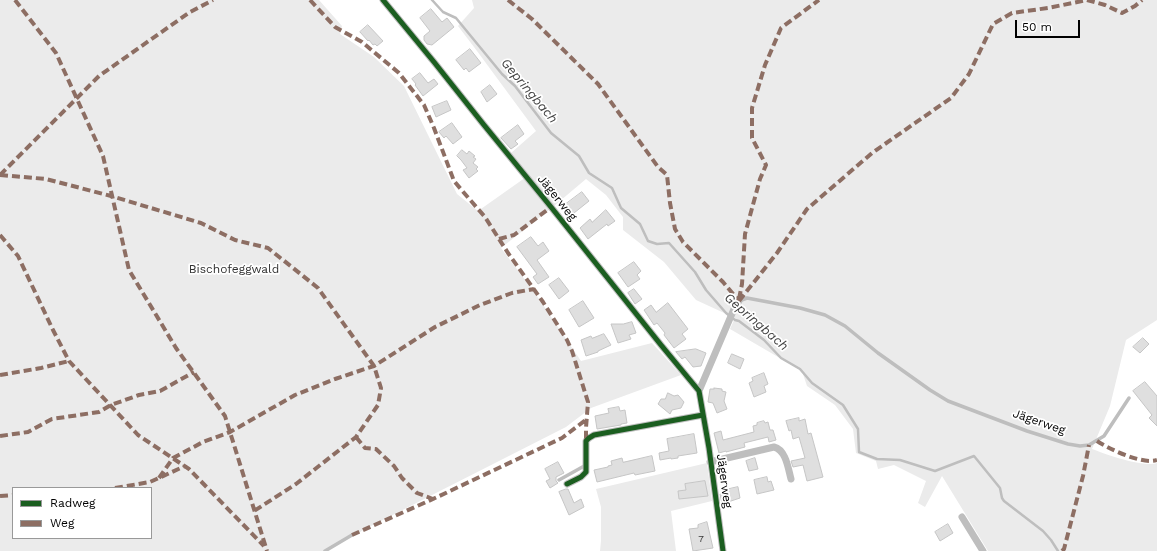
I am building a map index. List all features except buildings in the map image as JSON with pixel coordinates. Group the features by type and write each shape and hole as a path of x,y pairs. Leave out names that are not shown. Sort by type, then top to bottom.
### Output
{"street":[{"name":"Jägerweg","path":"383,0 484,126 552,207 698,391 724,551"},
{"name":"Jägerweg","path":"698,391 734,309 739,301"},
{"path":"567,484 581,477 586,472 586,441 594,435 703,415"},
{"name":"Jägerweg","path":"710,462 777,447 782,452 791,479"},
{"path":"962,517 983,551"}],"lane":[{"name":"Jägerweg","path":"739,301 747,298 800,308 825,316 845,326 878,353 948,401 1068,444 1080,446 1089,445 1104,436 1129,398"},
{"path":"559,480 586,465"},
{"path":"325,551 352,535"}],"green space":[{"name":"Bischofeggwald","path":"0,0 319,0 342,26 340,34 374,57 404,86 457,194 478,211 529,175 511,153 536,131 458,26 474,8 472,0 1157,0 1157,320 1126,340 1110,406 1092,449 1143,464 1157,463 1157,551 988,551 942,476 925,507 918,503 926,481 894,465 878,469 876,461 856,453 853,429 835,405 807,386 802,371 730,329 735,318 696,300 664,262 623,230 623,217 606,195 586,179 501,248 535,293 581,361 652,343 681,375 591,408 566,427 369,527 326,551 0,551"},
{"path":"707,463 712,501 671,511 676,551 600,551 601,507 596,489"}],"waterway":[{"name":"Gepringbach","path":"432,0 443,12 456,18 502,74 515,86 551,133 579,156 589,173 612,188 621,208 640,224 648,241 657,244 669,243 695,272 706,290 726,313 764,340 781,358 800,369 812,383 843,405 858,429 859,452 877,459 900,460 935,471 974,456 1000,488 1004,501 1043,531 1058,551"}],"marked path":[{"path":"15,0 56,53 103,156 129,270 176,348 225,416 267,551"},
{"path":"0,175 99,76 190,12 213,0"},
{"path":"310,0 335,27 362,42 399,73 424,105 454,181 485,217 567,340 572,351 588,402 586,441"},
{"path":"508,0 532,19 598,84 658,167 667,175 675,229 683,242 723,282 739,301"},
{"path":"739,299 742,284 745,234 760,179 766,165 752,138 752,108 765,65 781,28 819,0"},
{"path":"739,301 777,253 807,209 872,153 951,98 969,74 993,24 1012,13 1048,8 1087,0 1105,5 1122,13 1135,6 1142,0"},
{"path":"0,175 46,179 111,196 201,223 235,240 268,248 318,288 374,366 381,388 378,405 356,437 296,484 254,511"},
{"path":"499,239 514,235 551,207"},
{"path":"0,235 18,256 69,361 138,435 189,469 264,546"},
{"path":"159,478 173,458 203,442 230,432 295,395 335,379 374,366 435,327 480,305 512,293 534,289"},
{"path":"0,375 41,368 69,361"},
{"path":"0,436 28,432 52,419 99,412 111,405 139,395 160,391 194,372"},
{"path":"352,535 433,499 562,438 587,419"},
{"path":"356,437 365,448 376,449 394,466 402,478 417,493 433,499"},
{"path":"1097,441 1109,448 1135,458 1151,461 1157,460"},
{"path":"1062,551 1064,549 1083,476 1089,445"},
{"path":"121,487 150,482 185,466"},
{"path":"0,496 12,495"}],"cycle path":[{"path":"383,0 699,391 709,448 723,551"},
{"path":"567,484 581,477 586,472 586,441 594,435 703,415"}]}
